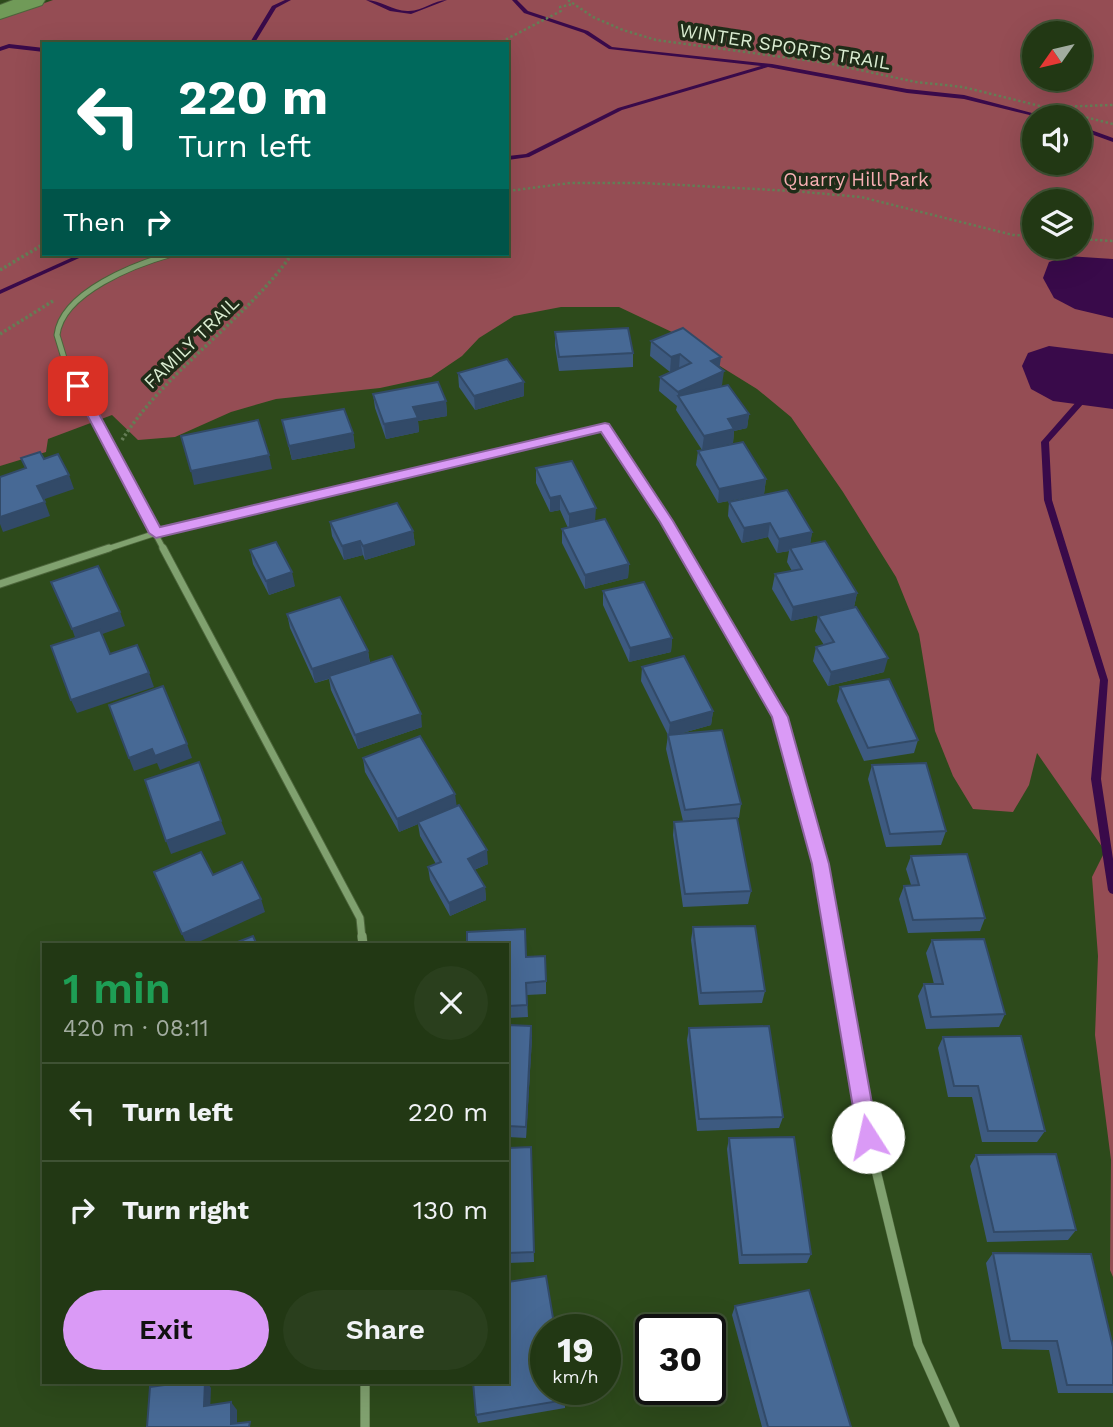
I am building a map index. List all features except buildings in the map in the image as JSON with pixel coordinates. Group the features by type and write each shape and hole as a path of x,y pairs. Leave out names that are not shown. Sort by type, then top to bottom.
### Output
{"main road":[{"path":"0,12 34,0"}],"street":[{"path":"166,256 116,272 93,286 63,318 57,331 67,368 360,918 363,943"},
{"path":"0,584 156,533 605,427 666,521 780,717 821,864 868,1137 918,1344 955,1427"},
{"path":"365,1384 365,1427"}],"path":[{"name":"WINTER SPORTS TRAIL","path":"568,0 612,25 666,42 720,52 768,54 829,64 917,82 964,88 1038,105"},
{"path":"501,42 561,11 560,7 573,4"},
{"name":"WINTER SPORTS TRAIL","path":"1092,106 1113,105"},
{"name":"WINTER SPORTS TRAIL","path":"1092,119 1113,124"},
{"path":"509,191 570,183 643,183 861,197 973,226 1022,235"},
{"path":"1092,240 1113,241"},
{"path":"0,270 42,245"},
{"name":"FAMILY TRAIL","path":"114,453 139,413 270,285 291,256"}],"green space":[{"name":"Quarry Hill Park","path":"53,0 1113,0 1113,1277 1110,1270 1111,1160 1095,1035 1098,956 1092,877 1105,851 1037,753 1029,785 1013,812 973,809 953,776 935,731 919,634 896,577 843,492 791,417 757,389 674,333 619,307 561,307 514,316 479,338 462,356 431,377 380,388 276,399 231,412 175,437 138,440 112,415 48,439 46,452 0,466 0,19"}],"shaded area":[{"path":"1058,259 1113,259 1113,318 1075,309 1054,298 1043,278 1049,262"},
{"path":"1049,346 1113,354 1113,409 1053,401 1031,389 1022,366 1028,353"}],"waterway":[{"path":"252,42 274,7 289,0"},
{"path":"368,0 392,10 411,13 445,0"},
{"path":"514,0 526,12 586,32 611,48 772,66 907,91 964,97 1022,112"},
{"path":"0,49 9,46 42,50"},
{"path":"509,158 527,156 620,109 765,67"},
{"path":"1092,132 1113,140"},
{"path":"0,292 81,256"},
{"path":"1080,403 1045,442 1048,500 1104,680 1096,779 1113,890"}],"route":[{"path":"78,386 156,533 605,427 666,521 780,717 821,864 868,1137"}]}
